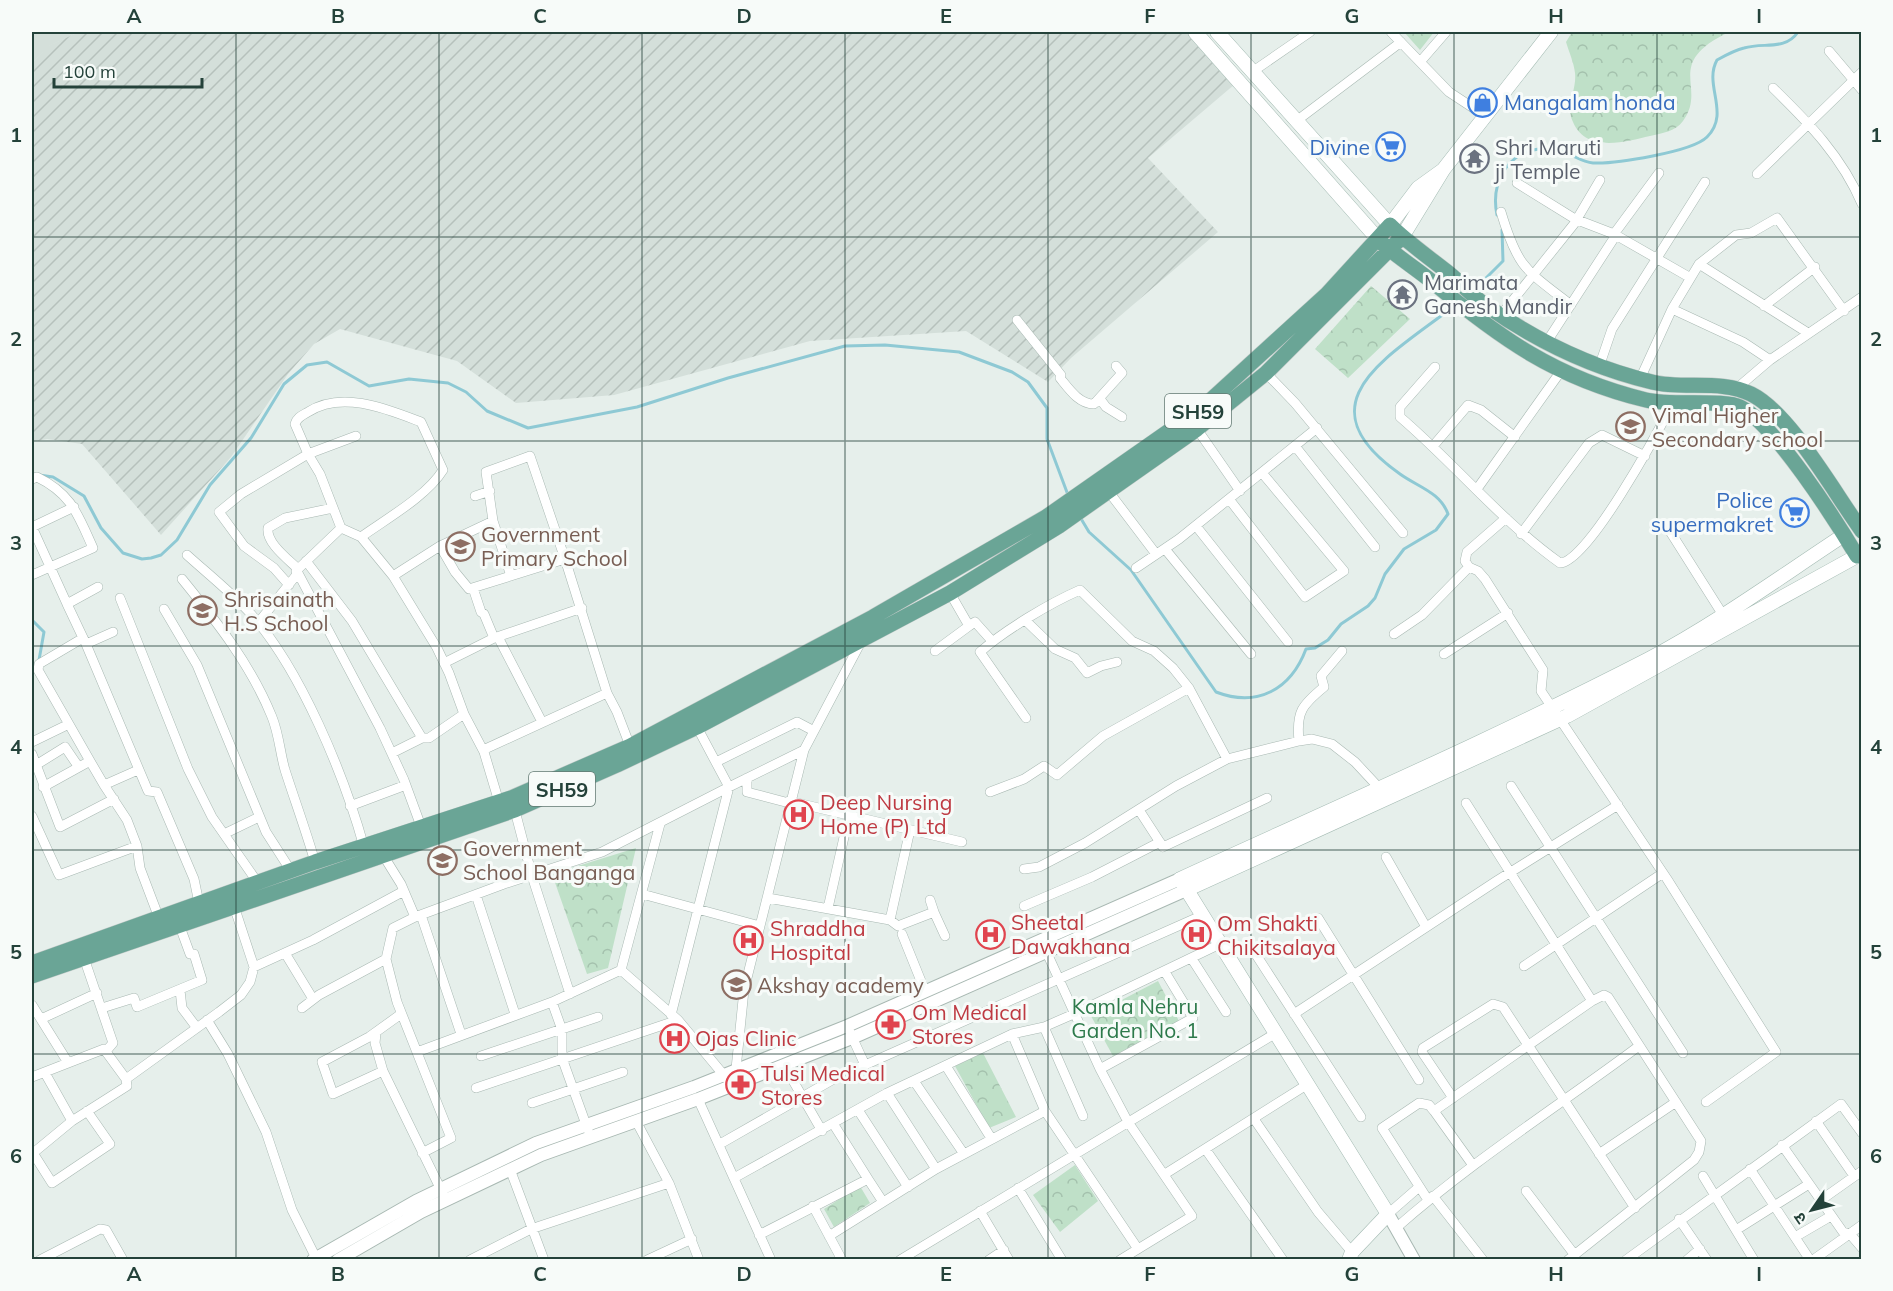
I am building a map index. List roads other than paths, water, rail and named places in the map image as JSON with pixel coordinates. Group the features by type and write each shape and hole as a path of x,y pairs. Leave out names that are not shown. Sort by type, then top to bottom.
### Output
{"main road":[{"path":"1195,32 1377,238 1462,308 1547,365 1594,385 1647,400 1672,404 1739,405 1754,416 1778,441 1859,554 1559,720 1383,794 1183,884 1388,1214 1351,1256"},
{"path":"1217,32 1295,122 1390,225 1473,295 1546,343 1599,367 1655,383 1736,389 1751,394 1765,404 1793,434 1860,527 1723,615 1650,658 1551,706 1383,794"},
{"path":"1402,237 1443,170 1551,32"},
{"path":"1390,225 1418,188 1443,170"},
{"name":"SH59","path":"32,976 179,924 258,883 315,862 508,803 617,765 697,727 950,593 1059,526 1084,500 1227,387 1328,294 1390,225"},
{"name":"SH59","path":"32,963 199,903 232,898 383,855 508,803 630,746 873,617 1046,517 1109,492 1197,429 1266,373 1402,237"}],"street":[{"path":"1252,72 1310,32"},
{"path":"1391,32 1449,93 1484,115"},
{"path":"1420,63 1446,32"},
{"path":"1295,122 1401,42"},
{"path":"1829,51 1862,90"},
{"path":"1757,174 1862,72"},
{"path":"1773,87 1833,151 1850,178 1862,204"},
{"path":"1546,343 1615,235 1659,173"},
{"path":"1501,315 1548,258 1600,180"},
{"path":"1599,367 1612,329 1706,182"},
{"path":"1517,183 1575,219 1615,235 1689,277"},
{"path":"1501,212 1511,246 1531,276 1571,305"},
{"path":"1640,379 1672,309 1689,277 1699,264 1727,240 1736,235 1751,233 1777,218 1815,267 1844,311"},
{"path":"1699,264 1808,333"},
{"path":"1764,306 1815,267"},
{"path":"1736,389 1770,360 1862,297"},
{"path":"1672,309 1743,342 1770,360"},
{"path":"1017,320 1076,396 1088,404 1094,404 1100,399 1122,373 1116,366"},
{"path":"1435,366 1398,412 1400,417 1434,446 1521,534 1560,563 1569,561 1593,533 1645,456 1672,404"},
{"path":"1477,489 1561,371"},
{"path":"1266,373 1317,428 1403,533"},
{"path":"1100,399 1106,407 1122,417"},
{"path":"361,537 396,513 437,479 443,470 421,422 393,412 344,400 317,406 297,419 295,424 320,474 341,528 361,537 393,576 444,663 464,714 508,803 570,994"},
{"path":"1434,446 1468,405 1481,410 1515,437"},
{"path":"1136,568 1196,526 1317,428"},
{"path":"1197,429 1240,491"},
{"path":"1521,534 1589,443 1596,437 1602,435 1645,456"},
{"path":"289,585 274,568 244,546 219,512 242,494 308,454 356,436"},
{"path":"1295,446 1376,547"},
{"path":"511,576 493,521 486,472 530,456 582,608 586,634 607,693 630,746"},
{"path":"1229,499 1305,597 1344,571 1263,474"},
{"path":"32,479 37,477 53,484 74,507 93,548 32,575"},
{"path":"475,496 490,491"},
{"path":"1109,492 1251,654"},
{"path":"74,507 32,527 84,641 138,770 148,791 157,792 194,879 199,903"},
{"path":"333,508 285,518 268,528 268,535 298,571 355,676 392,753 422,829"},
{"path":"1506,518 1467,552 1465,561 1469,567 1478,571 1508,613 1543,670 1541,691 1663,873 1776,1052 1706,1102"},
{"path":"393,576 440,546 493,521"},
{"path":"1666,525 1723,615"},
{"path":"1196,526 1288,642"},
{"path":"258,623 306,561 341,528"},
{"path":"440,546 455,572 469,589 565,559"},
{"path":"187,555 258,623 311,708 364,847"},
{"path":"306,561 352,621 422,738"},
{"path":"1394,634 1422,615 1469,567"},
{"path":"183,579 239,653 273,718 285,768 301,812 315,862"},
{"path":"67,604 98,587"},
{"path":"473,588 481,612 542,722"},
{"path":"1026,718 980,652 992,641 1061,598 1080,590 1132,641 1154,651 1173,668 1189,688 1227,759"},
{"path":"950,593 969,626"},
{"path":"120,598 188,769 212,817 226,833 258,883"},
{"path":"444,663 496,637 582,608"},
{"path":"164,609 197,666 266,832 291,871"},
{"path":"1444,654 1508,613"},
{"path":"736,1069 740,1013 789,802 804,750 873,617"},
{"path":"935,651 975,621 992,641"},
{"path":"1026,621 1055,649 1075,658 1087,673 1117,662"},
{"path":"113,632 84,641 39,664 38,670 67,724 127,820 137,846 140,868 159,918"},
{"path":"1299,741 1296,719 1309,699 1324,687 1321,676 1342,651"},
{"path":"990,792 1030,776 1044,766 1057,775 1103,736 1189,688"},
{"path":"483,750 607,693"},
{"path":"392,753 422,738 429,738 464,714"},
{"path":"716,762 797,722 814,731"},
{"path":"32,742 67,724"},
{"path":"674,1018 729,787 697,727"},
{"path":"1024,869 1039,867 1076,848 1227,759 1299,741 1312,739 1332,744 1355,762 1383,794"},
{"path":"36,765 65,747 78,766"},
{"path":"422,1153 452,1138 401,1014 386,959 393,928 418,916 602,852 804,750"},
{"path":"32,754 43,788 60,827 114,799"},
{"path":"43,788 90,761"},
{"path":"104,785 138,770"},
{"path":"747,778 747,792 962,842"},
{"path":"350,806 406,785"},
{"path":"1511,786 1552,846 1683,1053"},
{"path":"1139,810 1163,847 1267,798"},
{"path":"1466,803 1592,1001"},
{"path":"1294,1014 1509,872 1618,805"},
{"path":"828,908 849,815"},
{"path":"32,816 59,875 137,846"},
{"path":"226,833 260,817"},
{"path":"417,1052 552,1002 621,970 660,824"},
{"path":"890,920 910,830"},
{"path":"1024,906 1092,877 1160,842"},
{"path":"383,855 402,892 418,916 462,1034"},
{"path":"1386,857 1426,927"},
{"path":"1524,966 1663,873"},
{"path":"358,1241 510,1169 784,1065 925,991 1041,940 1183,884"},
{"path":"207,1020 228,1054 266,1132 292,1210 316,1259 334,1255 439,1190 526,1148 736,1069 850,1032 996,976 1047,953 1183,884"},
{"path":"254,967 402,892"},
{"path":"642,894 760,926"},
{"path":"476,895 515,1014"},
{"path":"126,1079 241,995 250,982 254,967 232,898"},
{"path":"768,898 890,920 898,926 934,912"},
{"path":"930,900 945,936"},
{"path":"720,1144 839,1076 1203,915"},
{"path":"1318,918 1419,1080"},
{"path":"102,1008 134,998 137,1007 202,980 194,954 189,954 179,924"},
{"path":"902,934 925,991"},
{"path":"1041,940 1100,1069 1128,1122 1192,1216 1120,1260"},
{"path":"734,1178 834,1125 887,1093 1012,1034 1044,1027 1076,1013 1220,944"},
{"path":"1253,950 1361,1117"},
{"path":"285,953 313,999"},
{"path":"32,1077 67,1061 107,1050 113,1043 84,958"},
{"path":"302,1008 313,999 386,959"},
{"path":"1192,959 1226,1012"},
{"path":"990,963 996,976"},
{"path":"621,970 674,1018 732,1085"},
{"path":"1100,1069 1193,1018 1165,972"},
{"path":"180,990 182,1008 196,1028"},
{"path":"41,1019 97,993"},
{"path":"1434,1111 1528,1048 1592,1001 1604,995 1608,997 1701,1141 1699,1152 1694,1160 1571,1257 1526,1191"},
{"path":"552,1002 562,1030 562,1058 585,1125 593,1137"},
{"path":"1452,1098 1422,1052 1423,1048 1493,1004 1503,1007 1635,1208"},
{"path":"32,1005 67,1061"},
{"path":"383,1071 333,1094 322,1062 376,1033 401,1014"},
{"path":"482,1056 598,1017"},
{"path":"476,1088 674,1018"},
{"path":"1044,1027 1083,1116"},
{"path":"850,1032 865,1065"},
{"path":"376,1033 375,1043 383,1071 439,1190 448,1199"},
{"path":"1012,1034 1045,1111 1138,1249"},
{"path":"900,1260 1276,1034"},
{"path":"1396,1228 1472,1164 1564,1102 1639,1046"},
{"path":"87,1111 110,1144 52,1183 32,1154 72,1121 87,1111 127,1086 126,1079 107,1050"},
{"path":"784,1065 822,1131"},
{"path":"946,1066 991,1138"},
{"path":"532,1103 622,1071"},
{"path":"45,1073 72,1121"},
{"path":"914,1081 964,1154"},
{"path":"1165,1174 1308,1084"},
{"path":"887,1093 936,1169"},
{"path":"698,1099 771,1260"},
{"path":"1472,1164 1429,1105 1419,1102 1382,1128 1419,1187 1483,1260"},
{"path":"1599,1154 1676,1102"},
{"path":"1626,1260 1679,1219 1840,1104 1862,1133"},
{"path":"858,1110 908,1187"},
{"path":"829,1236 936,1169 1045,1111"},
{"path":"1254,1119 1351,1256"},
{"path":"636,1121 669,1184 699,1260"},
{"path":"1816,1122 1858,1174 1821,1200"},
{"path":"834,1125 884,1202"},
{"path":"1782,1145 1843,1232 1850,1234 1862,1248"},
{"path":"1206,1150 1283,1260"},
{"path":"510,1169 544,1260"},
{"path":"1750,1169 1773,1206 1812,1260 1862,1225"},
{"path":"1703,1176 1754,1260"},
{"path":"759,1235 867,1179"},
{"path":"470,1260 531,1229 669,1184"},
{"path":"1736,1230 1809,1184"},
{"path":"1414,1260 1388,1214 1419,1187"},
{"path":"1018,1188 1062,1260"},
{"path":"813,1206 842,1260"},
{"path":"980,1211 1009,1260"},
{"path":"1795,1237 1831,1216"},
{"path":"1679,1219 1707,1260"},
{"path":"40,1260 100,1229 106,1230 123,1260"},
{"path":"647,1260 692,1239"},
{"path":"1688,1260 1700,1249"},
{"path":"989,1260 1004,1250"}],"waterway":[{"path":"1497,215 1495,200 1497,185 1503,173 1510,162 1533,150 1547,149 1593,163 1604,163 1653,156 1686,148 1699,142 1707,137 1714,128 1717,118 1713,79 1717,60 1752,46 1787,42 1798,32"},
{"path":"1475,289 1503,261 1502,230"},
{"path":"1080,517 1089,532 1131,570 1216,692 1246,698 1271,691 1292,675 1306,649 1315,648 1328,640 1341,624 1368,606 1375,598 1385,574 1404,549 1436,530 1448,514 1440,500 1400,474 1370,448 1356,424 1355,402 1365,381 1383,362 1454,306"},
{"path":"39,475 53,477 84,496 101,528 123,553 142,559 151,558 161,555 177,540 210,485 251,438 284,384 307,365 327,362 369,386 409,379 448,383 466,392 487,411 528,428 637,407 728,378 845,346 885,345 959,352 1012,372 1028,382 1047,408 1047,439 1068,495"},
{"path":"32,620 44,632 39,660"}],"place":[{"name":"Mangalam honda","path":"1483,102"},
{"name":"Divine","path":"1391,147"},
{"name":"Shri Maruti ji Temple","path":"1474,159"},
{"name":"Marimata Ganesh Mandir","path":"1403,294"},
{"name":"Vimal Higher Secondary school","path":"1631,427"},
{"name":"Police supermakret","path":"1794,512"},
{"name":"Government Primary School","path":"460,546"},
{"name":"Shrisainath H.S School","path":"203,611"},
{"name":"Deep Nursing Home (P) Ltd","path":"799,814"},
{"name":"Government School Banganga","path":"442,860"},
{"name":"Sheetal Dawakhana","path":"990,934"},
{"name":"Om Shakti Chikitsalaya","path":"1196,935"},
{"name":"Shraddha Hospital","path":"749,940"},
{"name":"Akshay academy","path":"736,985"},
{"name":"Om Medical Stores","path":"891,1024"},
{"name":"Ojas Clinic","path":"674,1038"},
{"name":"Tulsi Medical Stores","path":"740,1085"}],"park label":[{"name":"Kamla Nehru Garden No. 1","path":"1135,1018"}]}
